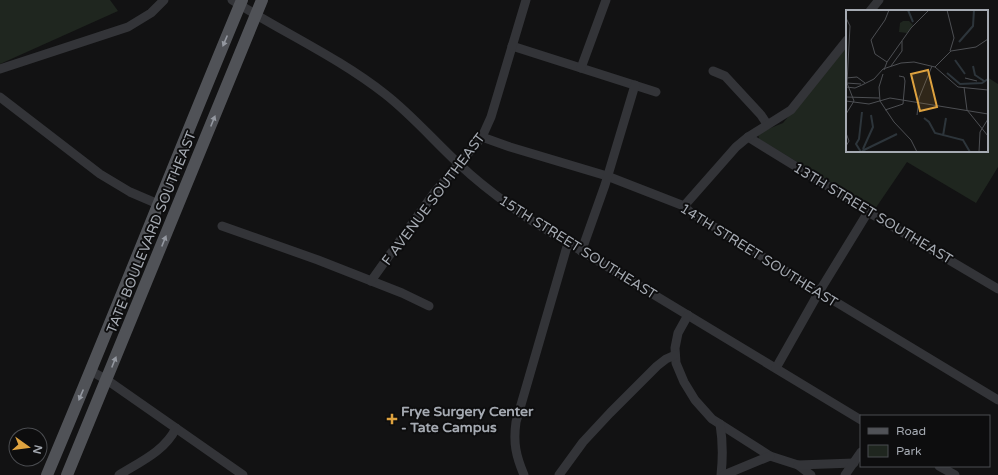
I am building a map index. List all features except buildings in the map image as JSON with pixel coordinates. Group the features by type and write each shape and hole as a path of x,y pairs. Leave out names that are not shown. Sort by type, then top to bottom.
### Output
{"main road":[{"name":"TATE BOULEVARD SOUTHEAST","path":"67,475 262,0"},
{"name":"TATE BOULEVARD SOUTHEAST","path":"47,475 91,371 238,2"}],"street":[{"path":"0,69 128,27 151,13 164,0"},
{"name":"F AVENUE SOUTHEAST","path":"372,281 434,193 482,137 491,117 526,0"},
{"path":"581,68 606,0"},
{"path":"871,10 879,0"},
{"name":"15TH STREET SOUTHEAST","path":"238,2 256,15 349,69 374,86 403,109 459,164 508,205 568,243 860,419"},
{"path":"684,206 748,136 791,110 846,41"},
{"path":"512,46 656,92"},
{"path":"713,71 725,76 762,115 767,124"},
{"path":"581,250 607,176 635,85"},
{"path":"0,97 100,174 130,192 158,204"},
{"name":"13TH STREET SOUTHEAST","path":"748,136 868,212 998,289"},
{"name":"14TH STREET SOUTHEAST","path":"482,137 510,147 607,176 684,206 690,212 819,292 998,400"},
{"path":"776,368 819,292 868,212"},
{"path":"222,226 318,260 402,293 429,306"},
{"path":"524,475 518,460 514,442 516,422 568,243"},
{"path":"688,315 678,333 675,356 679,373 689,392 707,414 720,424 770,456 798,465 811,475"},
{"path":"559,475 583,442 610,412 620,404 657,366 675,356"},
{"path":"91,371 107,380 243,475"},
{"path":"720,424 723,441 722,475 770,456"},
{"path":"119,475 161,448 170,439 176,428"},
{"path":"845,475 860,454"},
{"path":"798,465 854,463"},
{"path":"941,467 955,475"}],"green space":[{"path":"0,0 110,0 118,11 0,64"},
{"path":"846,46 846,152 988,152 988,78 998,84 998,167 976,203 907,162 875,209 759,139 758,133 783,123"}],"place":[{"name":"Frye Surgery Center - Tate Campus","path":"392,419"}]}
